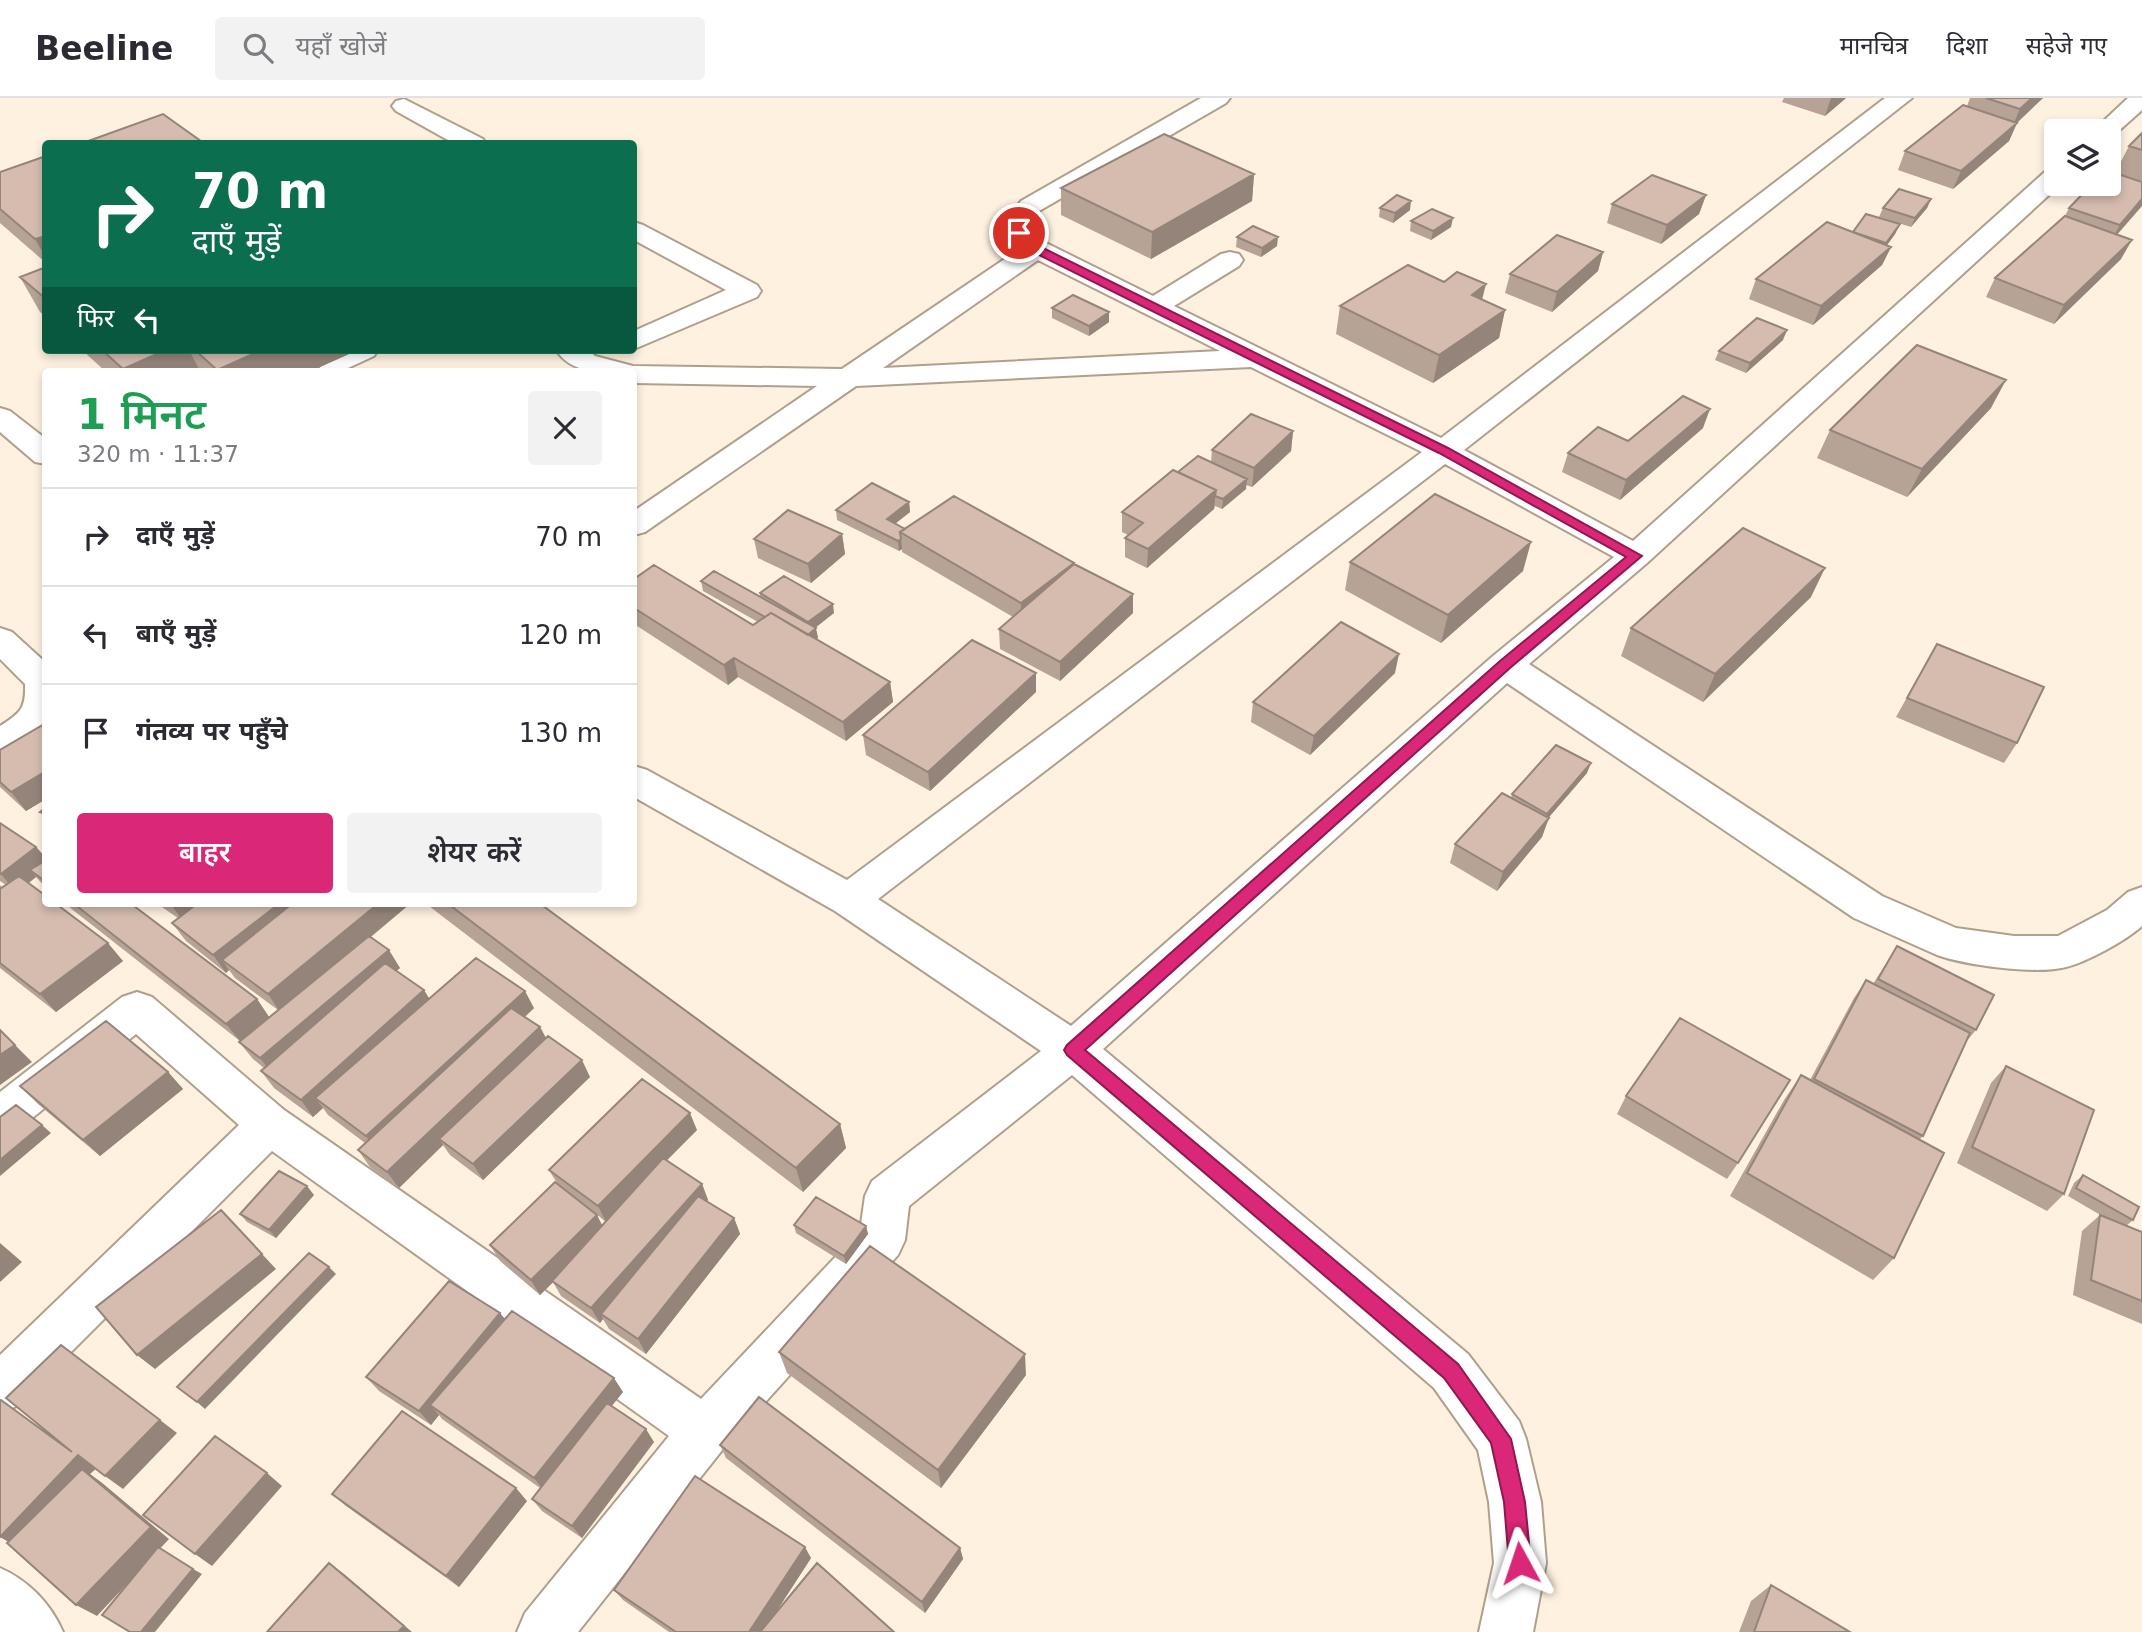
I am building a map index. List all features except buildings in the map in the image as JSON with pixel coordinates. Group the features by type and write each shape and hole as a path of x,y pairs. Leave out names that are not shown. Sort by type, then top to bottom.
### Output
{"street":[{"path":"1218,98 1030,206 1022,217 1019,233 1037,249 1443,450 1636,556"},
{"path":"849,900 1443,450 1900,98"},
{"path":"2118,119 2142,98"},
{"path":"404,106 467,140"},
{"path":"544,1632 705,1431 882,1240 888,1196 1073,1050 1505,665 1636,556 2044,186"},
{"path":"637,232 747,291 637,340"},
{"path":"637,523 1037,249"},
{"path":"1154,307 1230,260"},
{"path":"334,368 337,362 356,354"},
{"path":"573,361 598,354"},
{"path":"637,374 849,378 1257,358"},
{"path":"573,361 607,368"},
{"path":"0,417 42,453"},
{"path":"0,640 25,661 42,682"},
{"path":"1505,665 1868,907 1951,944 2014,953 2063,952 2121,921 2142,903"},
{"path":"0,744 34,722 42,702"},
{"path":"637,782 849,900 1073,1050 1451,1371 1501,1439 1515,1502 1520,1563 1506,1632"},
{"path":"0,1118 136,1009 269,1124 705,1431"},
{"path":"0,1390 269,1124"},
{"path":"0,1595 36,1632"}],"route":[{"path":"1019,233 1037,249 1443,450 1636,556 1505,665 1073,1050 1451,1371 1501,1439 1515,1502 1520,1563"}]}
